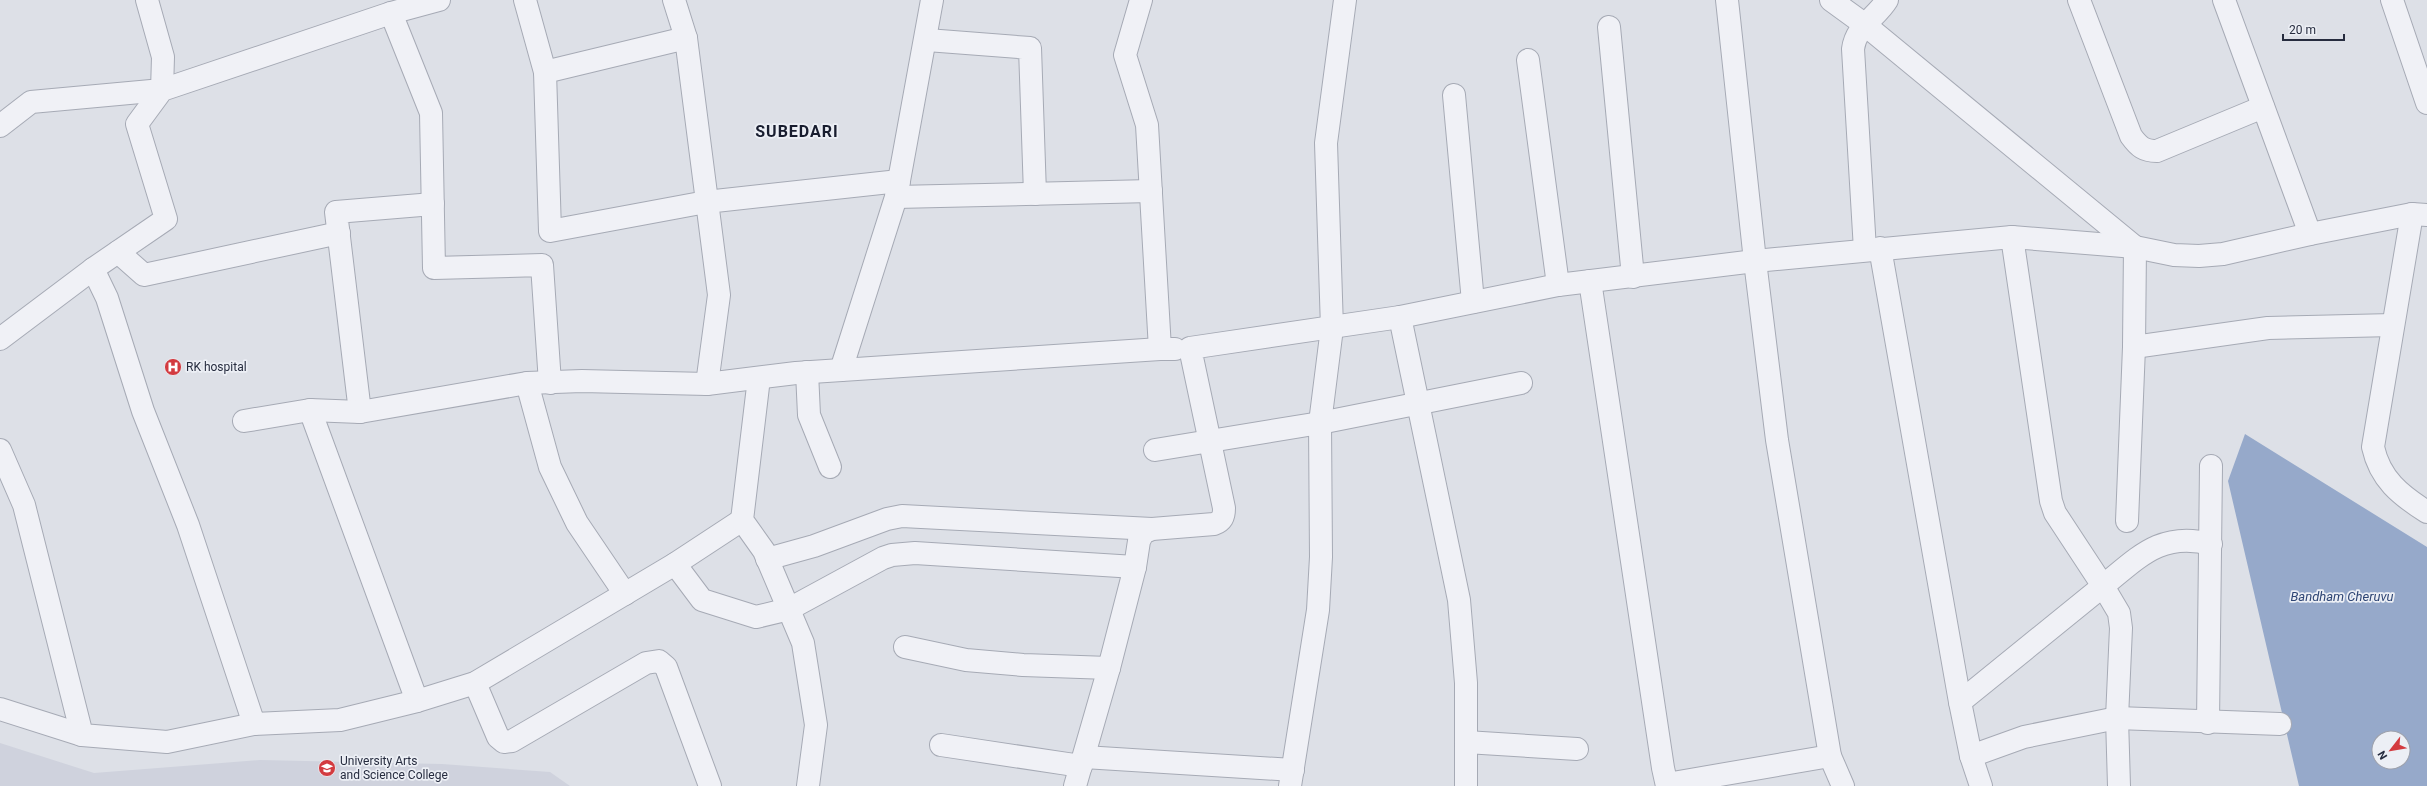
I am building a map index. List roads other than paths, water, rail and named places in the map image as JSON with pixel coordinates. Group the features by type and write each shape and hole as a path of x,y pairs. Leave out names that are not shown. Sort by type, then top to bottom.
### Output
{"street":[{"path":"3,331 166,219 137,124 162,90 163,57 147,0"},
{"path":"0,126 31,102 162,90 391,13 439,0"},
{"path":"525,0 545,72 550,231 706,202 898,189 1036,194 1151,191"},
{"path":"674,0 686,38 719,296 707,384"},
{"path":"841,370 898,189 927,40 932,0"},
{"path":"1142,0 1126,55 1147,125 1160,349"},
{"path":"941,745 1080,770 1291,778 1318,610 1321,557 1320,423 1332,328 1326,143 1345,0"},
{"path":"1727,0 1755,261 1777,440 1830,756 1843,786"},
{"path":"1830,0 1864,24 2135,247"},
{"path":"1887,0 1882,8 1864,24 1854,39 1853,59 1873,249 1960,702 1971,756 1981,786"},
{"path":"2079,0 2131,136 2138,146 2147,151 2157,151 2263,107"},
{"path":"2224,0 2310,234"},
{"path":"2392,0 2427,103"},
{"path":"391,13 431,112 434,268 542,266 550,383"},
{"path":"1608,27 1633,277"},
{"path":"545,72 686,38"},
{"path":"927,40 1030,48 1036,194"},
{"path":"1528,60 1558,285"},
{"path":"1454,95 1473,302"},
{"path":"360,412 336,212 433,204"},
{"path":"244,421 310,410 360,412 527,383 582,381 707,384 807,372 1190,348 1400,317 1558,285 1755,261 2012,237 2135,247 2174,255 2199,256 2223,254 2310,234 2419,214 2393,325 2373,447 2376,463 2388,483 2405,498 2427,512"},
{"path":"118,252 144,275 339,233"},
{"path":"2012,237 2051,502 2055,513 2119,613 2121,628 2117,718 2119,786"},
{"path":"2127,521 2134,347 2135,247"},
{"path":"93,269 107,298 143,411 188,525 254,724"},
{"path":"1590,281 1663,768 1667,785 1830,756"},
{"path":"1400,317 1459,600 1466,683 1466,786"},
{"path":"2134,347 2268,328 2393,325"},
{"path":"767,559 814,546 887,519 902,516 1152,529 1214,524 1220,522 1224,516 1224,508 1211,440 1190,348"},
{"path":"807,372 809,415 830,467"},
{"path":"759,378 742,520 767,559 803,643 816,725 808,786"},
{"path":"527,383 550,467 577,523 625,594"},
{"path":"1155,450 1320,423 1521,383"},
{"path":"310,410 416,701"},
{"path":"0,450 24,505 82,735"},
{"path":"2208,723 2211,466"},
{"path":"0,709 82,735 167,742 254,724 340,720 416,701 475,682 675,564 742,520"},
{"path":"1080,770 1109,668 1135,567 1139,541 1143,533 1152,529"},
{"path":"1960,702 2156,545 2198,540 2211,544"},
{"path":"675,564 702,600 756,617 789,609 892,555 915,553 1135,567"},
{"path":"905,647 966,660 1023,665 1109,668"},
{"path":"475,682 498,737 504,742 512,741 646,663 660,661 666,667 710,786"},
{"path":"1971,756 2024,737 2117,718 2208,723 2280,724"},
{"path":"1466,742 1577,749"}],"water":[{"name":"Bandham Cheruvu","path":"2245,434 2427,547 2427,786 2299,786 2228,481"}],"place":[{"name":"RK hospital","path":"173,367"},
{"name":"University Arts and Science College","path":"327,768"}],"district":[{"name":"SUBEDARI","path":"797,131"}]}
